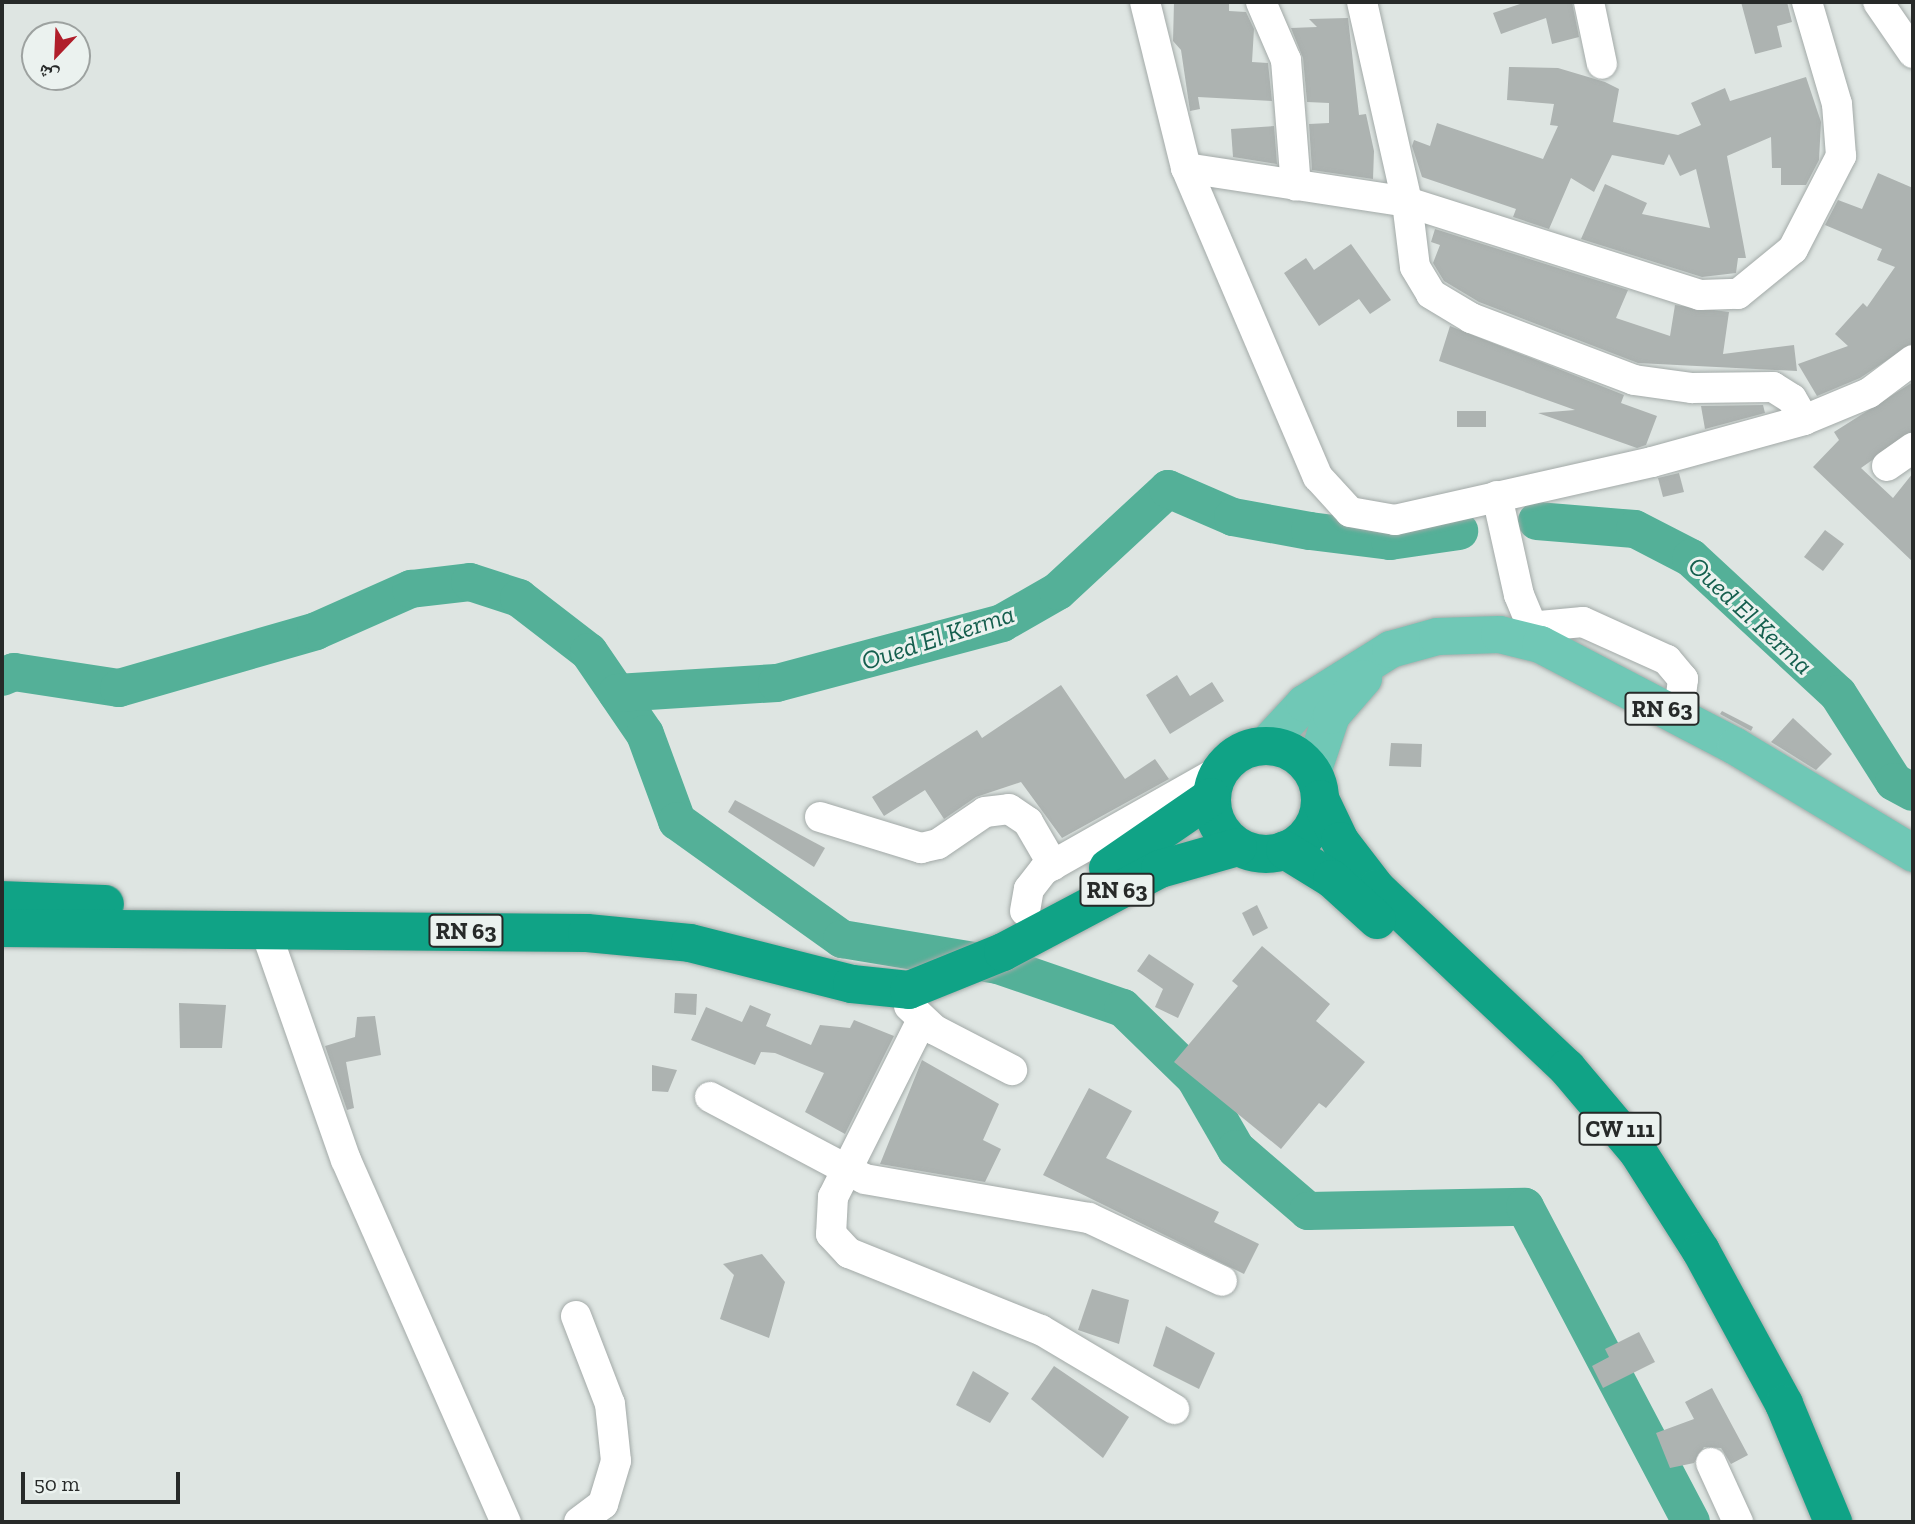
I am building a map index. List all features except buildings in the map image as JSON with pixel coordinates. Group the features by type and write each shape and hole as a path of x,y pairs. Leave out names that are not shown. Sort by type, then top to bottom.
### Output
{"highway":[{"path":"1264,746 1292,753 1316,786 1313,827 1284,850 1266,854 1238,847 1218,826 1215,784 1238,753 1264,746"},
{"name":"RN 63","path":"997,940 1025,911 1150,844 1215,784"},
{"name":"CW 111","path":"1316,786 1340,841 1376,888 1558,1058 1638,1152 1701,1251 1778,1393 1833,1522"},
{"name":"RN 63","path":"2,928 265,932 392,929 659,939 916,990 997,940 1153,872 1238,847"},
{"name":"CW 111","path":"1284,850 1332,879 1430,969 1602,1145 1696,1290 1779,1452 1805,1522"},
{"name":"RN 63","path":"2,900 253,908 591,907 682,917 872,965 916,990"}],"main road":[{"name":"RN 63","path":"1390,649 1465,634 1534,636 1678,718 1786,774 1913,853"},
{"path":"1264,746 1304,703 1390,649"},
{"path":"1316,786 1331,715 1390,649"}],"street":[{"path":"1145,2 1186,168 1312,465 1336,502 1380,521 1497,496 1804,420 1870,393 1913,360"},
{"path":"1261,2 1286,60 1296,186"},
{"path":"1589,2 1602,64"},
{"path":"1186,168 1407,202 1700,295 1738,295 1793,249 1841,156 1837,104 1807,2"},
{"path":"1878,2 1913,53"},
{"path":"1361,3 1407,202 1415,267 1448,308 1634,380 1692,388 1773,387 1792,399 1804,420"},
{"path":"1887,466 1913,448"},
{"path":"1497,496 1534,636"},
{"path":"1025,911 1032,884 1053,865 1215,784"},
{"path":"820,817 921,848 937,844 985,813 1009,809 1028,822 1053,865"},
{"path":"265,932 346,1160 506,1522"},
{"path":"1012,1070 916,990 828,1222 849,1253 1005,1313 1174,1409"},
{"path":"710,1097 846,1171 884,1186 1089,1218 1223,1281"},
{"path":"576,1316 610,1404 616,1461 603,1504 579,1522"},
{"path":"1711,1463 1738,1522"}],"waterway":[{"name":"Oued El Kerma","path":"617,693 777,683 1002,623 1058,591 1168,489 1233,517 1310,531 1390,541 1459,531"},
{"name":"Oued El Kerma","path":"1537,521 1635,529 1691,558 1838,694 1894,782 1913,792"},
{"path":"2,677 14,672 119,688 316,631 411,589 470,582 519,598 589,652 645,734 677,821 842,939 998,965 1123,1008 1195,1078 1236,1149 1308,1211 1525,1207 1691,1522"}]}
